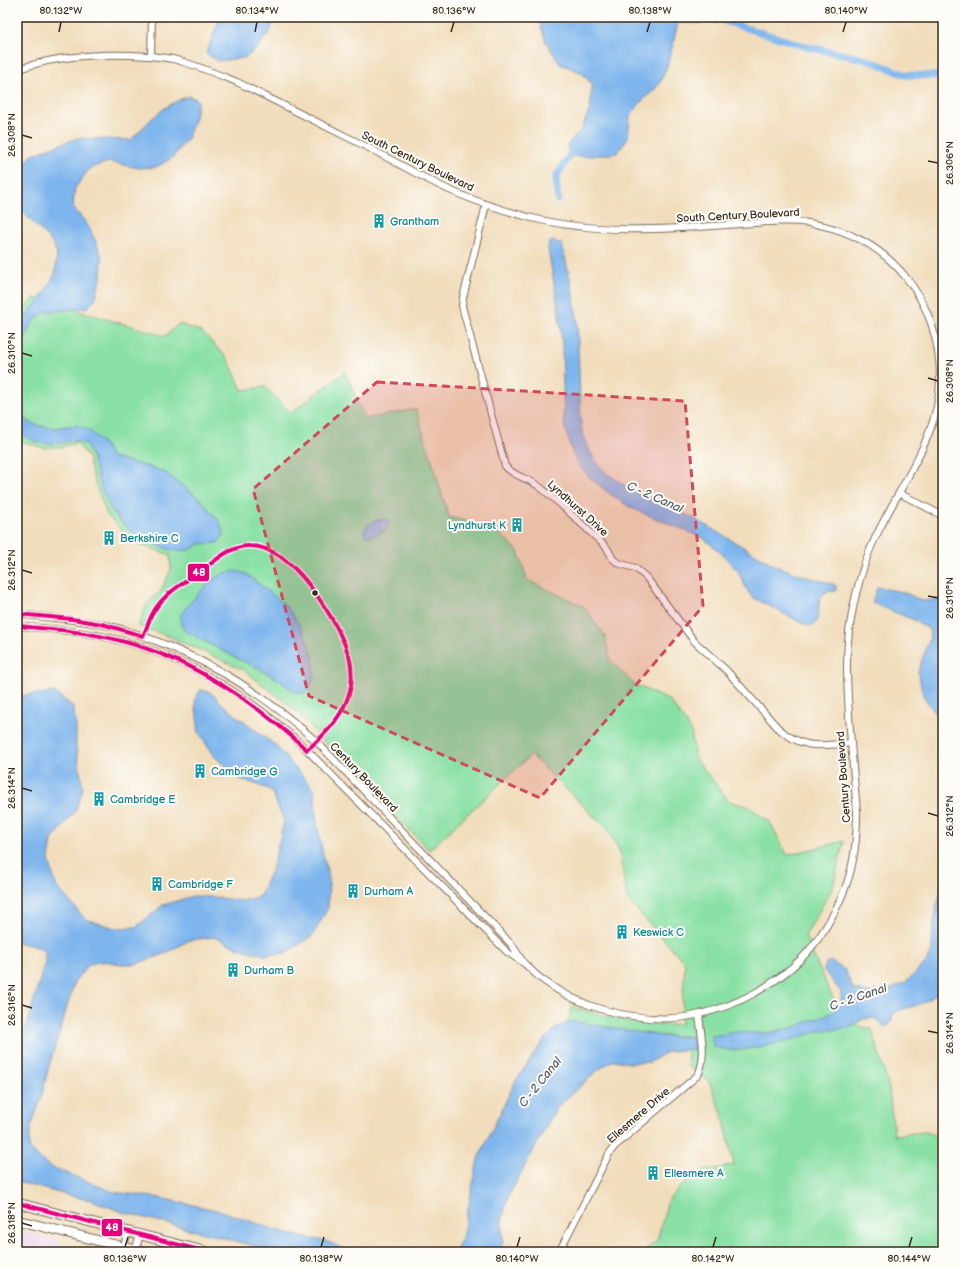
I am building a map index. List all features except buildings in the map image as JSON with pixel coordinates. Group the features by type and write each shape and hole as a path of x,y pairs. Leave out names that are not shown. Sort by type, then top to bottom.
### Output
{"main road":[{"path":"17,1203 207,1252"},
{"path":"17,1220 122,1249 138,1251"}],"street":[{"path":"151,56 152,17"},
{"name":"South Century Boulevard","path":"17,70 29,65 62,58 103,54 151,56 176,60 204,68 237,82 444,188 486,205 531,218 571,225 620,230 769,222 805,222 830,227 856,238 881,253 902,272 921,298 929,313 938,344 940,383 936,412"},
{"name":"Lyndhurst Drive","path":"486,205 462,306 505,466 512,473 530,481 542,489 600,541 607,548 613,559 618,563 635,568 646,577 694,641 726,670 787,736 797,742 808,745 851,743"},
{"name":"Century Boulevard","path":"17,626 97,635 139,647 190,667 218,682 249,701 285,728 506,951 560,992 603,1010 625,1015 649,1018 673,1018 699,1015 730,1004 765,987 800,960 814,944 835,910 847,882 857,831 857,811 847,686 847,654 850,621 856,594 868,555 882,523 900,493 936,412"},
{"path":"900,493 943,516"},
{"name":"Century Boulevard","path":"17,614 72,619 102,624 143,636 195,657 224,672 255,691 292,719 317,742 512,945 525,965"},
{"name":"Ellesmere Drive","path":"559,1252 614,1147 698,1075 702,1066 704,1055 699,1015"},
{"path":"122,1249 128,1232"},
{"path":"138,1251 140,1234"}],"highlighted area":[{"path":"377,382 685,401 703,606 540,798 309,696 253,489"}],"shaded area":[{"path":"17,1230 62,1241 60,1252 17,1252"}],"green space":[{"path":"34,298 165,336 179,324 202,332 228,359 242,390 265,387 291,413 345,372 365,419 416,409 449,517 493,527 518,551 527,580 583,606 605,636 610,660 634,684 670,701 691,730 695,758 729,801 749,807 770,822 787,855 844,841 833,887 805,936 830,992 849,1024 872,1029 889,1088 894,1135 926,1132 943,1139 943,1252 642,1252 657,1241 668,1200 694,1173 734,1165 723,1116 709,1081 688,1066 685,1036 662,1036 568,1022 572,1007 626,1021 667,1025 681,1024 685,963 627,899 619,850 607,829 531,755 429,850 358,778 295,710 244,670 168,636 138,626 147,604 161,590 171,570 170,555 135,543 107,515 93,477 88,457 77,443 61,447 44,448 17,440 17,317"}],"water":[{"path":"220,17 274,17 270,32 255,50 245,58 218,61 206,54"},
{"path":"538,17 708,17 718,23 678,23 668,64 659,85 641,102 630,116 628,138 617,153 593,156 569,156 567,145 582,129 590,108 592,84 581,72 560,64 546,42"},
{"path":"189,96 198,100 195,117 188,138 172,158 156,167 138,168 109,162 90,168 75,188 73,207 87,224 102,257 101,278 95,300 87,308 44,312 33,322 17,352 17,325 28,314 46,290 55,274 57,253 50,240 23,213 17,204 17,173 31,156 51,147 78,138 131,140 164,108"},
{"path":"553,241 562,244 573,292 577,319 581,427 585,441 594,459 606,473 626,486 695,519 776,566 836,586 836,591 826,592 821,597 817,622 812,625 806,625 752,597 738,571 719,551 703,538 631,508 589,477 579,466 573,455 564,424 562,344 558,305 548,249 549,243"},
{"path":"17,415 35,425 55,428 76,425 89,430 105,445 111,457 163,471 200,499 219,521 224,535 218,543 199,544 190,550 177,551 164,548 147,541 131,531 120,521 110,508 101,488 92,457 86,444 75,441 47,444 39,443 17,433"},
{"path":"385,519 390,522 384,531 374,536 366,536 364,534 366,527 369,524"},
{"path":"228,572 240,572 248,575 275,596 289,610 301,628 311,650 313,661 314,672 312,682 307,692 301,693 293,691 282,682 258,668 185,631 181,625 181,615 199,593 215,578"},
{"path":"877,587 908,594 921,601 935,600 943,597 943,723 923,696 918,672 930,637 929,629 914,620 872,603"},
{"path":"200,690 210,692 228,709 275,745 314,789 317,823 329,878 328,908 313,935 286,953 264,955 239,948 214,937 190,940 162,955 136,964 121,964 105,961 89,964 75,981 49,1066 41,1099 31,1126 29,1143 30,1150 49,1166 113,1192 155,1197 221,1211 297,1236 326,1241 352,1252 278,1252 122,1212 92,1200 17,1182 17,1059 45,962 45,953 41,948 17,942 17,696 54,692 72,706 76,722 76,746 83,788 76,810 52,840 49,860 56,886 85,919 115,928 136,927 163,905 193,896 242,901 260,896 273,866 284,821 271,790 238,778 212,754 199,732 195,701"},
{"path":"943,863 943,988 931,999 895,1013 892,1015 892,1021 888,1026 883,1026 880,1022 873,1018 863,1019 849,1028 819,1031 784,1042 741,1050 729,1050 713,1047 712,1036 736,1032 766,1033 791,1028 834,1012 841,1003 841,992 824,971 826,963 830,961 845,970 853,989 869,993 892,989 906,982 926,962 931,954 935,912 942,887"},
{"path":"571,1021 662,1036 694,1037 694,1049 665,1053 650,1062 630,1063 614,1060 598,1070 557,1107 508,1197 502,1221 503,1242 499,1252 455,1252 462,1238 478,1159 515,1082 544,1040 555,1029"}],"waterway":[{"path":"711,17 808,47 868,60 906,75 943,76"},
{"name":"C - 2 Canal","path":"558,200 556,177 569,156"}],"transit line":[{"name":"48","path":"17,614 72,619 102,624 143,636 158,605 174,590 222,556 236,548 243,546 258,547 266,549 281,557 291,565 312,588 338,630 349,656 352,671 351,686 345,705 335,722 322,737 307,750 287,732 245,700 222,685 176,660 125,642 85,633 17,626"},
{"name":"48","path":"17,1203 207,1252"}],"place":[{"name":"Grantham","path":"379,221"},
{"name":"Lyndhurst K","path":"517,525"},
{"name":"Berkshire C","path":"109,538"},
{"name":"Cambridge G","path":"200,771"},
{"name":"Cambridge E","path":"99,799"},
{"name":"Cambridge F","path":"157,884"},
{"name":"Durham A","path":"353,891"},
{"name":"Keswick C","path":"622,932"},
{"name":"Durham B","path":"233,970"},
{"name":"Ellesmere A","path":"653,1173"}]}
